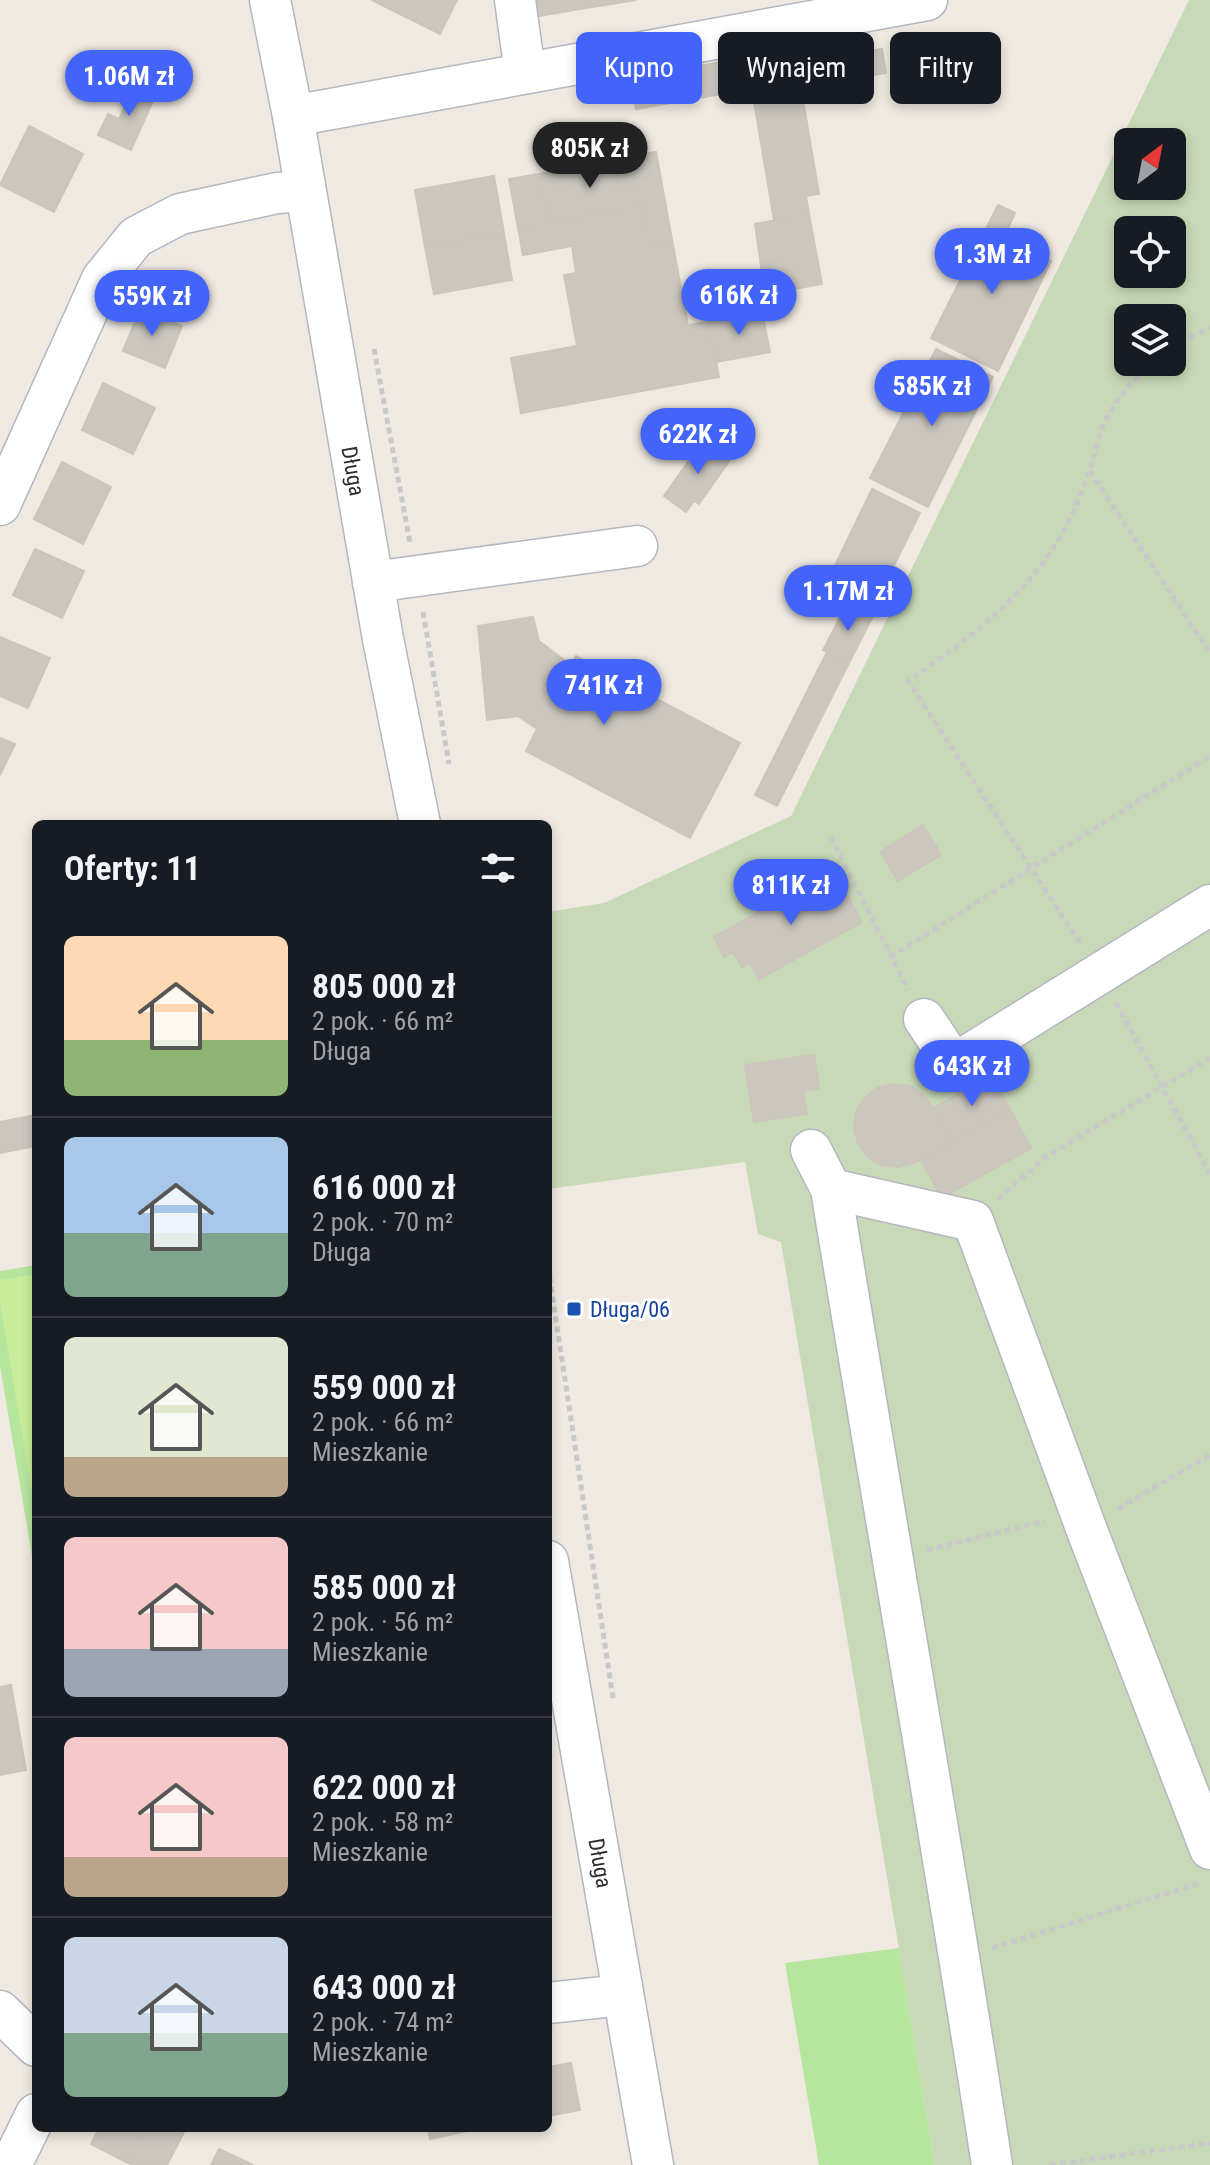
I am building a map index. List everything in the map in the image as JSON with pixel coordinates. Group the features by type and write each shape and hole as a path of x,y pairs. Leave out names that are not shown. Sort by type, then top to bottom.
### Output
{"street":[{"name":"Długa","path":"270,0 293,116 373,582 419,820"},
{"path":"515,0 525,73"},
{"path":"293,116 927,0"},
{"path":"0,505 102,279 136,237 180,214 277,193 305,191"},
{"path":"373,582 637,546"},
{"path":"924,1019 954,1064 1210,905"},
{"path":"811,1150 831,1189 992,2165"},
{"path":"831,1189 973,1221 1210,1849"},
{"name":"Długa","path":"552,1584 653,2165"},
{"path":"552,2003 623,1995"},
{"path":"0,2011 32,2042"},
{"path":"11,2165 32,2122"}],"path":[{"path":"1186,340 1210,327"},
{"path":"1138,376 1105,421 1089,470 1060,538 1031,579 995,615 948,654 908,681 1101,975 1210,1174"},
{"path":"1089,470 1210,653"},
{"path":"890,957 1210,756"},
{"path":"831,837 924,1019"},
{"path":"973,1221 1047,1156 1210,1058"},
{"path":"552,1294 613,1698"},
{"path":"891,1559 1084,1520 1210,1455"},
{"path":"960,1957 1210,1880"},
{"path":"1050,2165 1210,2143"}],"green space":[{"path":"1189,0 1210,0 1210,2165 935,2165 781,1242 758,1234 745,1162 552,1188 552,911 604,903 791,816 1114,154 1114,200 1186,200 1186,128 1127,128"},
{"path":"32,1266 32,1556 0,1366 0,1271"},
{"path":"32,1275 32,1493 0,1303 0,1280"},
{"path":"899,1948 935,2165 819,2165 785,1963"}],"building":[{"path":"372,0 457,0 440,34"},
{"path":"531,0 591,0 592,7 533,17"},
{"path":"591,0 636,0 592,7"},
{"path":"882,49 886,73 874,75 874,50"},
{"path":"718,63 718,95 702,97 702,66"},
{"path":"136,83 157,92 131,150 98,135 108,114 119,119"},
{"path":"635,104 665,104 636,109"},
{"path":"754,104 804,104 819,194 806,196 809,214 774,220"},
{"path":"29,126 83,154 54,212 0,185"},
{"path":"656,152 672,240 649,243 632,156"},
{"path":"632,156 642,206 548,223 539,174"},
{"path":"539,174 548,223 518,228 509,179"},
{"path":"494,176 504,233 425,247 415,190"},
{"path":"998,205 1015,213 1003,239 1051,261 998,371 931,338"},
{"path":"642,206 649,243 672,240 688,325 708,322 719,377 521,413 511,358 577,346 564,275 576,273 572,246 523,255 518,228"},
{"path":"809,214 822,284 765,294 755,224"},
{"path":"504,233 512,280 434,294 425,247"},
{"path":"140,309 182,326 165,368 123,351"},
{"path":"762,312 770,352 716,362 708,322"},
{"path":"936,349 993,377 928,507 870,478"},
{"path":"103,383 155,408 133,454 82,430"},
{"path":"704,439 732,457 699,504 694,501 686,512 664,496"},
{"path":"62,462 111,487 83,544 34,519"},
{"path":"872,489 920,513 873,608 826,584"},
{"path":"35,549 84,571 62,618 13,595"},
{"path":"847,604 873,616 849,663 823,650"},
{"path":"533,617 539,641 571,665 576,656 740,743 690,838 526,751 537,729 518,716 487,720 478,626"},
{"path":"0,637 50,658 28,708 0,696"},
{"path":"827,652 849,663 777,806 755,795"},
{"path":"0,738 15,744 0,775"},
{"path":"923,825 941,855 898,881 880,852"},
{"path":"834,871 862,922 759,979 750,963 742,967 733,952 724,957 714,937"},
{"path":"814,1055 819,1088 803,1091 807,1114 754,1122 745,1065"},
{"path":"991,1076 1010,1109 953,1141 934,1108"},
{"path":"893,1084 910,1086 923,1095 953,1141 914,1163 898,1167 881,1165 868,1157 858,1144 854,1128 856,1112 865,1098 877,1088"},
{"path":"1010,1109 1031,1148 942,1198 921,1160"},
{"path":"32,1116 32,1147 0,1153 0,1122"},
{"path":"11,1685 26,1770 0,1775 0,1687"},
{"path":"571,2063 580,2110 552,2115 552,2066"},
{"path":"97,2132 141,2132 126,2162 91,2144"},
{"path":"141,2132 184,2132 167,2165 133,2165 126,2162"},
{"path":"429,2132 463,2132 430,2139"},
{"path":"219,2149 253,2165 211,2165"}],"place":[{"name":"Długa/06","path":"574,1309"}]}
